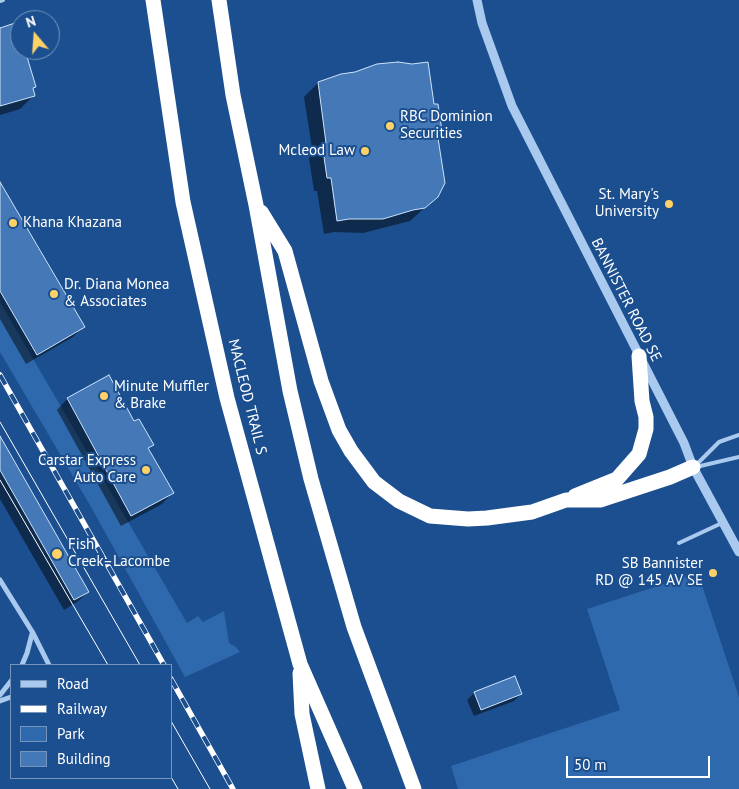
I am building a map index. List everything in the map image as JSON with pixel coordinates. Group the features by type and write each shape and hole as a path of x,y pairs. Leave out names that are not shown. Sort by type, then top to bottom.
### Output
{"highway":[{"name":"MACLEOD TRAIL S","path":"153,0 183,202 227,398 300,664 355,789"},
{"path":"219,0 233,95 256,205 290,391 311,479 354,627 414,789"},
{"path":"256,205 285,251 321,381 336,424 351,451 374,482 399,501 430,516 468,519 532,512 617,479 639,454 646,429 639,356"},
{"path":"566,500 600,500 670,477 693,467"},
{"path":"300,664 302,714 318,789"}],"street":[{"name":"BANNISTER ROAD SE","path":"477,0 482,23 512,106 684,443 693,467 739,552"},
{"path":"0,580 33,633 48,664"},
{"path":"22,664 33,633"},
{"path":"0,695 10,682"}],"lane":[{"path":"693,467 719,442 739,435"},
{"path":"693,467 739,457"},
{"path":"679,543 724,522"}],"green space":[{"path":"0,302 187,623 198,616 203,622 224,611 229,643 240,652 185,677 91,507 0,352"},
{"path":"698,573 739,697 739,789 458,789 451,766 620,710 587,609"}],"building":[{"path":"10,25 10,60 28,60 36,87 33,88 35,96 0,106 0,28"},
{"path":"398,62 412,64 428,62 434,104 438,104 443,138 438,138 445,183 438,197 425,208 383,219 337,221 331,178 327,178 322,143 326,143 318,82 377,64"},
{"path":"0,182 85,327 37,355 0,291"},
{"path":"109,375 134,421 139,419 154,445 148,448 174,493 131,516 67,398"},
{"path":"0,436 89,592 74,600 0,470"},
{"path":"515,676 522,694 481,710 474,692"}],"tram line":[{"path":"0,422 139,664"},
{"path":"0,480 107,664"},
{"path":"172,723 210,789"},
{"path":"172,779 178,789"}],"railway":[{"path":"0,375 163,664"},
{"path":"172,681 233,789"}],"place":[{"name":"RBC Dominion Securities","path":"390,126"},
{"name":"Mcleod Law","path":"365,151"},
{"name":"St. Mary's University","path":"669,204"},
{"name":"Khana Khazana","path":"13,223"},
{"name":"Dr. Diana Monea & Associates","path":"54,294"},
{"name":"Minute Muffler & Brake","path":"104,396"},
{"name":"Carstar Express Auto Care","path":"146,470"},
{"name":"Fish Creek–Lacombe","path":"57,554"},
{"name":"SB Bannister RD @ 145 AV SE","path":"713,573"}]}
